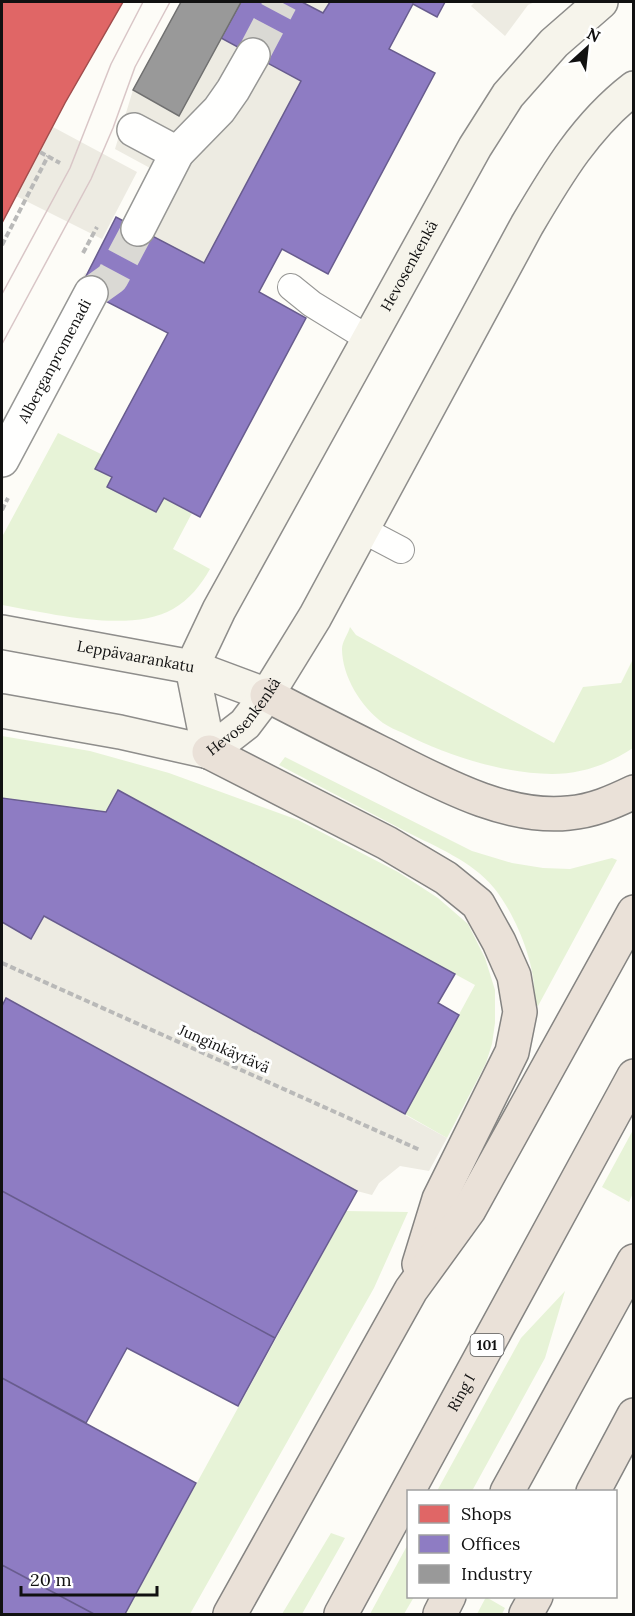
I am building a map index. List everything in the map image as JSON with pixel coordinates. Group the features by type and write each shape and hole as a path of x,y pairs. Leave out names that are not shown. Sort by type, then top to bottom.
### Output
{"highway":[{"path":"267,695 428,776 491,802 526,813 569,813 602,807 633,792"},
{"path":"209,752 387,843 446,878 478,904 514,976 520,1012 512,1052 439,1199 411,1290"},
{"path":"230,1614 411,1290 469,1210 633,912"},
{"name":"Ring I","path":"408,1490 633,1076"},
{"path":"508,1490 633,1261"},
{"path":"593,1490 633,1414"},
{"name":"Ring I","path":"341,1614 407,1492"},
{"path":"440,1614 448,1598"},
{"path":"526,1614 535,1598"},
{"path":"536,1614 542,1598"}],"main road":[{"name":"Hevosenkenkä","path":"602,2 554,43 508,95 475,147 219,610 192,667 209,752 245,724 267,695 315,617 559,171 606,111 633,88"},
{"name":"Leppävaarankatu","path":"2,632 192,667 267,695"},
{"path":"2,711 120,732 209,752"}],"street":[{"path":"138,229 177,153 219,110 253,55"},
{"path":"134,130 177,153"},
{"name":"Alberganpromenadi","path":"2,460 91,293"}],"lane":[{"path":"291,286 312,304 369,339"},
{"path":"363,530 401,550"}],"path":[{"path":"40,152 60,163"},
{"path":"2,245 48,156"},
{"name":"Junginkäytävä","path":"2,963 426,1152"}],"green space":[{"path":"58,433 103,455 96,469 112,477 108,487 156,512 164,498 192,513 173,549 210,569 194,592 179,605 155,616 112,621 65,616 2,605 2,537"},
{"path":"350,627 356,635 554,743 583,687 621,683 633,659 633,748 595,767 563,774 533,773 494,767 438,749 383,723 360,700 349,680 343,659 342,646"},
{"path":"2,736 90,751 169,773 298,820 398,872 438,898 468,924 485,958 495,990 495,1023 486,1063 447,1138 405,1114 475,985 118,790 106,812 2,798"},
{"path":"285,757 472,851 512,863 543,868 570,869 612,858 617,860 538,1006 534,1003 533,974 524,942 510,912 485,878 453,855 279,765"},
{"path":"633,1130 633,1193 629,1202 602,1187"},
{"path":"346,1211 408,1212 374,1288 190,1614 125,1614"},
{"path":"565,1291 545,1358 473,1490 438,1490 521,1338"},
{"path":"331,1533 345,1538 302,1614 282,1614"},
{"path":"407,1546 407,1598 413,1598 404,1614 370,1614"},
{"path":"485,1598 505,1608 502,1614 477,1614"}],"shaded area":[{"path":"181,2 217,2 161,105 179,115 241,2 330,2 290,75 301,81 204,263 102,297 2,482 2,430 85,273 93,277 150,168 115,149 133,90"},
{"path":"475,2 535,2 528,5 505,36 471,6"},
{"path":"53,127 137,172 102,239 16,196"},
{"path":"44,916 447,1138 429,1171 400,1166 379,1183 372,1195 357,1191 6,998 2,1006 2,922 31,938"}],"building: Shops":[{"path":"2,2 123,2 65,103 2,223"}],"building: Offices":[{"path":"241,2 302,2 323,13 330,2 445,2 437,17 413,4 389,49 435,73 328,274 282,249 259,292 306,318 200,517 164,498 156,512 107,487 112,477 95,469 168,333 80,288 116,217 204,263 301,81 221,38"},
{"path":"118,790 455,974 438,1003 459,1015 405,1114 44,916 31,939 2,922 2,798 106,812"},
{"path":"6,998 357,1191 275,1338 2,1191 2,1006"},
{"path":"2,1191 275,1338 238,1406 127,1348 86,1423 2,1378"},
{"path":"2,1378 196,1483 125,1614 94,1614 2,1565"},
{"path":"2,1565 94,1614 2,1614"}],"building: Industry":[{"path":"181,2 241,2 179,116 133,90"}],"tunnel":[{"path":"253,55 281,2"},
{"path":"91,293 112,278 138,229"}],"tram line":[{"path":"2,294 70,168 111,64 143,2"},
{"path":"2,344 91,179 113,128 135,67 170,2"}]}
